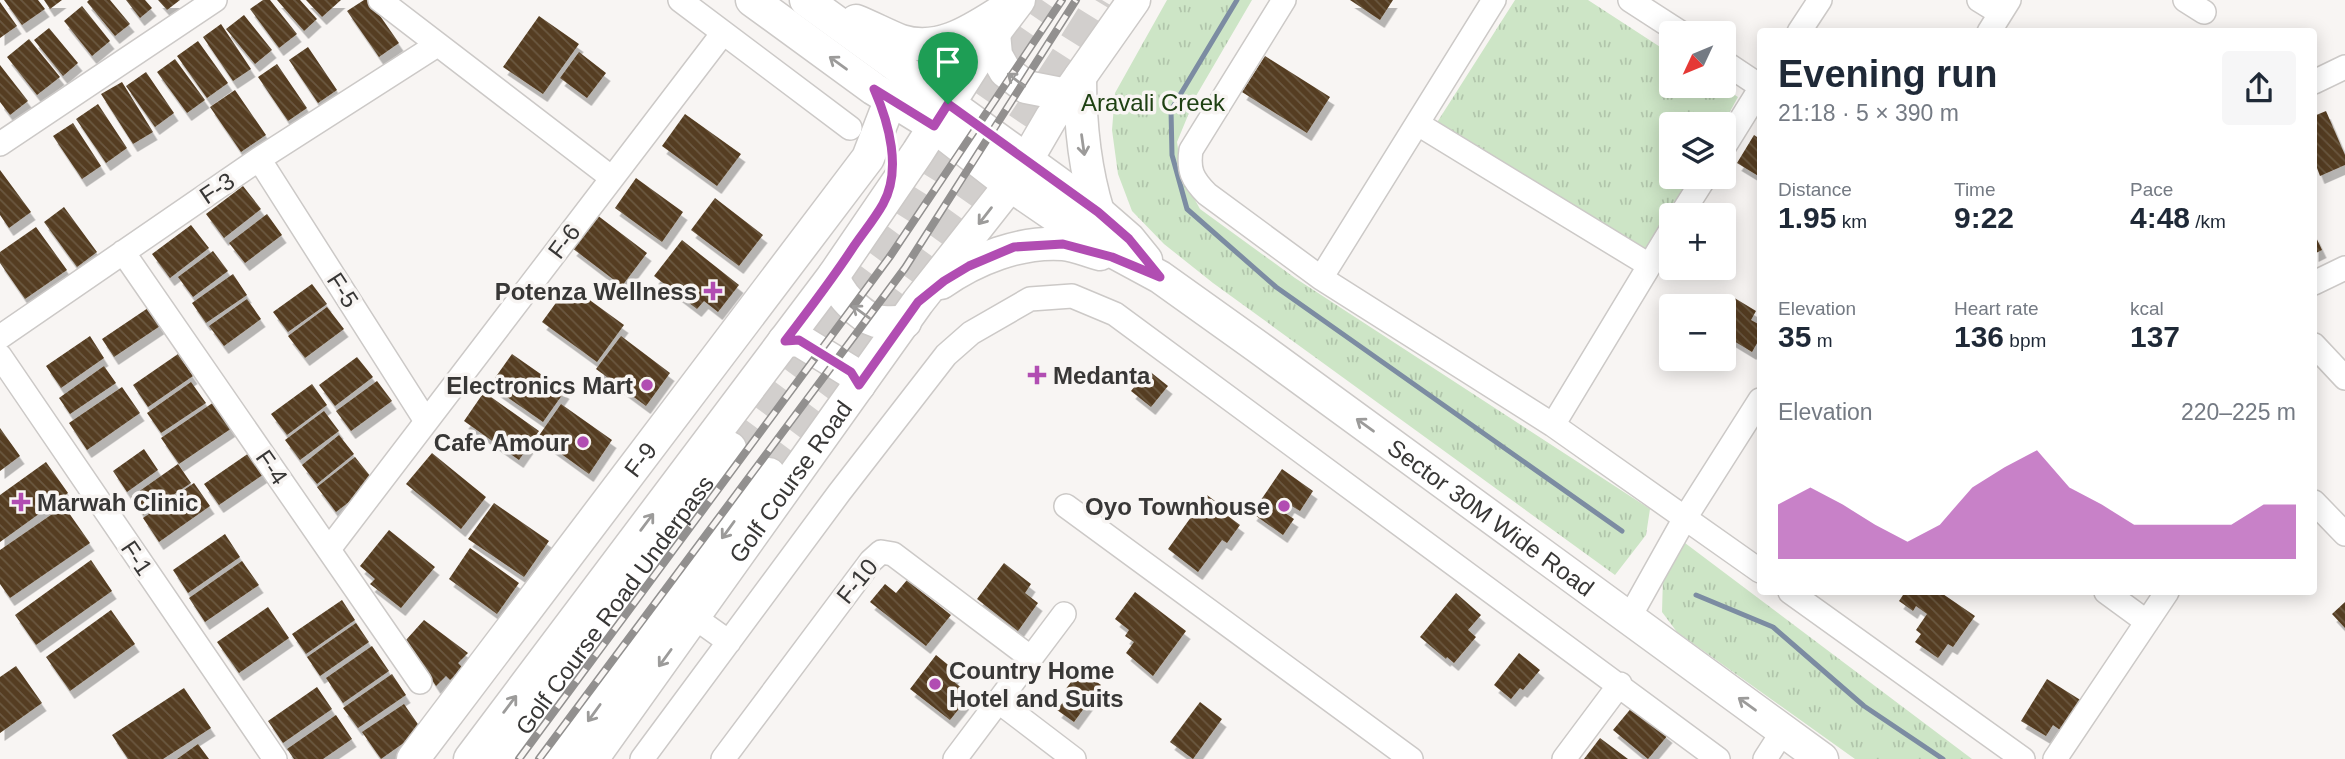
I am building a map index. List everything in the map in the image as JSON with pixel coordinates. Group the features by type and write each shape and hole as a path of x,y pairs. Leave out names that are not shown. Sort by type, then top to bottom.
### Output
{"main road":[{"path":"752,0 880,102 941,115"},
{"path":"806,0 904,41 933,44 967,34 1018,0"},
{"path":"806,0 941,115 1018,173 1086,237 1160,277"},
{"path":"470,759 834,275 1018,0"},
{"name":"Golf Course Road","path":"592,759 912,312 1018,173 1073,86 1135,0"},
{"path":"994,33 996,55 1005,71 1026,87 1073,86 1088,179 1098,212"},
{"path":"880,102 892,149 890,183 884,202"},
{"name":"F-9","path":"413,759 867,158 880,102"},
{"path":"1018,173 1098,212 1129,239 1160,277"},
{"path":"834,275 834,281 849,303 874,321 912,312 944,281 969,266 1014,247 1063,244 1112,257 1160,277"},
{"name":"Sector 30M Wide Road","path":"1160,277 1822,759"},
{"path":"785,341 799,340 851,372 859,385"},
{"name":"Golf Course Road Underpass","path":"500,759 730,448"},
{"name":"Golf Course Road Underpass","path":"560,759 769,474"}],"street":[{"path":"0,144 215,0"},
{"path":"380,0 612,178"},
{"path":"680,0 850,128"},
{"path":"1284,0 1191,150 1188,166 1194,181 1207,194 1321,278 1553,425 1757,569"},
{"path":"1321,278 1494,0"},
{"path":"1630,0 1662,21"},
{"path":"1802,28 1820,0"},
{"path":"1979,0 1999,15"},
{"name":"F-6","path":"329,549 723,33"},
{"name":"F-3","path":"0,337 259,159 437,45"},
{"path":"2317,81 2345,67"},
{"path":"1736,71 1757,86"},
{"path":"1736,127 1757,93"},
{"path":"1418,124 1649,265"},
{"name":"F-5","path":"259,159 426,421"},
{"path":"1553,425 1659,249"},
{"name":"F-4","path":"123,252 420,682"},
{"path":"2317,282 2345,268"},
{"path":"642,759 839,493 946,355 971,333 1030,299 1072,296 1115,314 1718,759"},
{"path":"2317,348 2345,378"},
{"name":"F-1","path":"0,356 275,759"},
{"path":"1629,618 1685,517 1757,405"},
{"path":"2317,505 2345,534"},
{"path":"1066,506 1411,759"},
{"name":"F-10","path":"723,759 871,561 881,552 893,554 1031,658"},
{"path":"1794,595 2023,759"},
{"path":"2110,595 2147,622"},
{"path":"2055,759 2165,595"},
{"path":"955,759 1064,614"},
{"path":"694,617 729,642"},
{"path":"1564,759 1619,684"},
{"path":"998,701 1074,759"},
{"path":"1765,759 1783,731"}],"green space":[{"name":"Aravali Creek","path":"1167,0 1252,0 1196,96 1177,142 1182,176 1200,209 1295,278 1650,509 1646,535 1615,575 1213,283 1164,244 1132,211 1118,174 1112,130 1115,93"},
{"path":"1515,0 1588,0 1659,46 1659,98 1738,97 1730,112 1659,112 1659,189 1686,189 1678,203 1659,203 1659,236 1649,254 1436,124"},
{"path":"1685,543 1972,759 1855,759 1677,632 1662,612 1663,577"}],"building":[{"path":"4,0 38,0 45,9 22,25"},
{"path":"44,0 62,0 50,9"},
{"path":"110,0 130,24 115,36 87,2"},
{"path":"126,0 145,0 152,8 140,18"},
{"path":"158,0 180,0 167,10"},
{"path":"263,0 270,0 297,34 279,48 250,9"},
{"path":"277,0 300,0 317,19 304,31"},
{"path":"306,0 341,0 322,17"},
{"path":"364,0 369,0 399,43 379,57 347,11"},
{"path":"1350,0 1393,0 1380,20"},
{"path":"0,2 17,26 0,38"},
{"path":"82,6 110,41 92,56 64,21"},
{"path":"244,15 272,50 255,64 226,29"},
{"path":"539,16 579,44 543,94 503,67"},
{"path":"221,24 251,69 233,81 203,37"},
{"path":"49,28 78,63 63,76 34,40"},
{"path":"29,39 60,77 37,95 7,57"},
{"path":"198,41 228,83 207,98 177,56"},
{"path":"308,47 337,90 318,103 289,60"},
{"path":"579,52 606,73 587,98 560,78"},
{"path":"1265,56 1330,97 1307,133 1242,92"},
{"path":"175,59 205,100 187,113 157,72"},
{"path":"277,64 307,108 288,121 258,77"},
{"path":"0,65 28,101 10,115 0,102"},
{"path":"146,72 174,113 155,127 126,86"},
{"path":"122,82 153,132 133,144 101,94"},
{"path":"235,90 266,135 241,152 210,107"},
{"path":"98,104 127,148 106,163 76,119"},
{"path":"2326,111 2345,155 2345,165 2320,176 2317,168 2317,115"},
{"path":"685,114 741,154 717,186 662,146"},
{"path":"73,123 101,166 82,179 53,136"},
{"path":"1754,135 1757,137 1757,175 1737,163"},
{"path":"0,170 31,212 9,228 0,215"},
{"path":"636,178 683,212 662,242 615,208"},
{"path":"243,186 261,209 224,238 206,214"},
{"path":"715,198 763,235 739,266 691,230"},
{"path":"64,207 97,252 77,267 44,222"},
{"path":"267,214 282,235 245,263 229,243"},
{"path":"597,215 647,253 622,286 572,248"},
{"path":"191,225 209,248 170,278 152,254"},
{"path":"36,227 67,270 25,299 0,263 0,252"},
{"path":"2317,239 2322,250 2317,252"},
{"path":"682,240 739,285 718,312 704,301 697,309 654,276"},
{"path":"213,251 228,271 193,297 178,277"},
{"path":"233,274 247,295 206,323 192,303"},
{"path":"312,284 327,304 288,332 273,312"},
{"path":"569,285 624,325 597,362 542,322"},
{"path":"247,299 261,319 224,346 209,326"},
{"path":"1736,299 1756,311 1751,320 1757,323 1757,343 1752,352 1736,342"},
{"path":"327,307 344,329 305,358 288,336"},
{"path":"148,308 160,326 114,357 102,339"},
{"path":"90,336 104,358 61,388 46,366"},
{"path":"621,336 670,373 646,406 596,369"},
{"path":"178,354 193,376 148,407 133,385"},
{"path":"512,354 565,391 543,422 490,385"},
{"path":"357,357 373,377 335,406 319,385"},
{"path":"104,366 116,383 70,414 59,398"},
{"path":"1148,370 1168,386 1151,407 1131,391"},
{"path":"377,381 392,401 351,431 336,411"},
{"path":"191,382 206,403 161,433 147,413"},
{"path":"312,384 327,405 287,435 271,414"},
{"path":"122,387 140,413 87,450 69,423"},
{"path":"484,392 539,431 519,460 464,421"},
{"path":"214,402 232,428 179,464 161,438"},
{"path":"561,404 612,440 589,474 538,437"},
{"path":"324,411 339,431 300,460 285,440"},
{"path":"0,428 20,456 0,471"},
{"path":"339,435 354,454 317,484 302,465"},
{"path":"144,449 158,470 127,492 113,471"},
{"path":"249,453 264,474 219,505 204,484"},
{"path":"432,453 486,497 461,529 406,484"},
{"path":"355,457 375,482 336,512 317,487"},
{"path":"46,462 68,493 0,542 0,495"},
{"path":"178,464 191,483 143,515 131,497"},
{"path":"1282,469 1313,491 1300,511 1290,505 1285,513 1294,519 1283,535 1252,513"},
{"path":"194,483 210,506 159,542 143,518"},
{"path":"1207,495 1215,501 1212,504 1240,525 1227,543 1222,540 1198,572 1168,549"},
{"path":"494,503 549,541 524,577 468,539"},
{"path":"64,506 90,543 10,598 0,584 0,550"},
{"path":"389,530 435,567 401,608 370,584 375,579 360,566"},
{"path":"225,534 240,557 188,593 173,570"},
{"path":"470,548 519,583 497,614 449,579"},
{"path":"91,560 112,591 36,645 15,615"},
{"path":"242,561 259,585 205,622 189,598"},
{"path":"1004,563 1031,584 1025,593 1038,603 1018,631 977,599"},
{"path":"907,580 951,615 926,646 870,602 885,584 896,593"},
{"path":"1135,592 1186,631 1153,676 1126,653 1134,642 1125,636 1129,630 1115,619"},
{"path":"1456,593 1481,615 1468,630 1476,637 1454,663 1420,637"},
{"path":"1903,595 1944,595 1975,616 1953,647 1948,644 1938,658 1915,642 1921,634 1916,630 1927,614 1916,606 1913,611 1899,601"},
{"path":"342,600 355,620 306,654 292,634"},
{"path":"2345,602 2345,628 2332,614"},
{"path":"268,607 289,638 239,673 217,642"},
{"path":"111,610 135,644 70,691 46,657"},
{"path":"424,620 468,653 458,663 463,668 450,680 446,676 436,686 406,640"},
{"path":"356,623 369,642 320,676 307,657"},
{"path":"372,646 389,671 343,703 326,678"},
{"path":"1519,653 1540,670 1523,690 1520,688 1511,699 1494,685"},
{"name":"Country Home Hotel and Suits","path":"936,655 957,672 951,679 970,695 950,720 910,689"},
{"path":"16,666 42,703 0,733 0,677"},
{"path":"1080,670 1101,685 1074,722 1057,710 1070,693 1065,690"},
{"path":"392,674 406,695 358,728 343,708"},
{"path":"2047,679 2082,701 2063,732 2053,725 2046,736 2021,721"},
{"path":"317,687 332,709 283,743 268,721"},
{"path":"184,688 211,728 163,759 128,759 112,735"},
{"path":"1200,702 1222,719 1193,759 1170,742"},
{"path":"404,704 422,730 381,759 362,732"},
{"path":"1633,706 1668,735 1648,759 1613,730"},
{"path":"336,715 352,739 323,759 294,759 287,749"},
{"path":"1600,738 1628,759 1584,759"},
{"path":"198,744 209,759 177,759"}],"waterway":[{"path":"1237,0 1171,110 1172,155 1187,209 1276,287 1622,531"},
{"path":"1696,595 1773,627 1864,706 1943,759"}],"tunnel":[{"path":"730,448 897,222 977,94 1042,0"},
{"path":"769,474 983,182 1102,0"}],"railway":[{"path":"519,759 891,255 1062,0"},
{"path":"539,759 905,268 1076,0"}],"place":[{"name":"Potenza Wellness","path":"713,291"},
{"name":"Medanta","path":"1037,375"},
{"name":"Electronics Mart","path":"647,385"},
{"name":"Cafe Amour","path":"583,442"},
{"name":"Marwah Clinic","path":"21,502"},
{"name":"Oyo Townhouse","path":"1284,506"},
{"name":"Country Home Hotel and Suits","path":"935,684"}],"route":[{"path":"874,89 934,126 948,104 1098,212 1129,239 1160,277 1112,257 1063,244 1014,247 969,266 944,281 918,302 859,385 851,372 799,340 785,341 884,202 890,183 892,149 889,126 874,89"}]}
